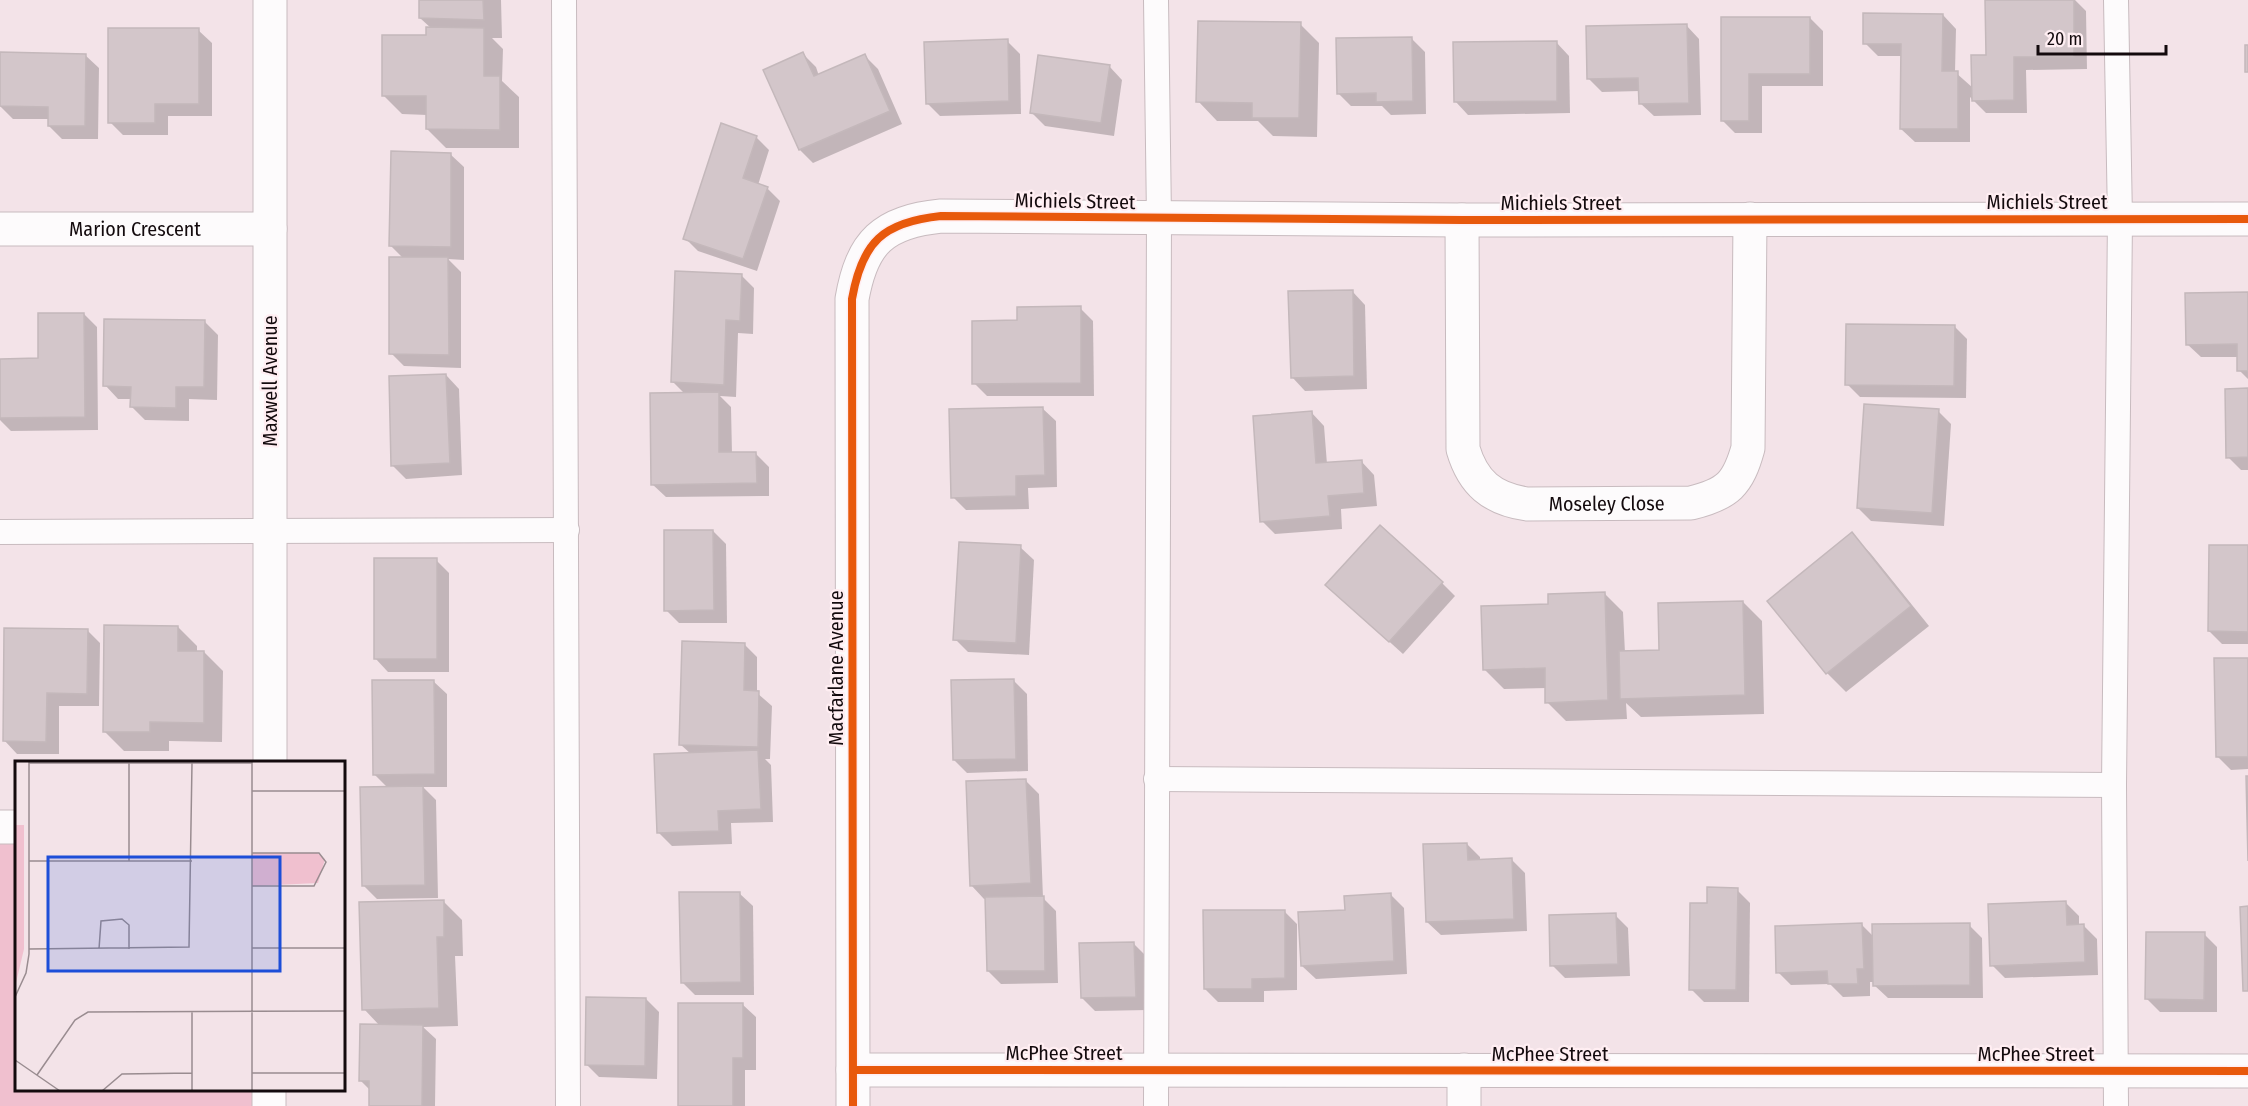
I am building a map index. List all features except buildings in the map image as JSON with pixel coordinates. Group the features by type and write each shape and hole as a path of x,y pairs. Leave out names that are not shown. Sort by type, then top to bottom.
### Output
{"street":[{"name":"Maxwell Avenue","path":"270,0 270,761"},
{"name":"Michiels Street","path":"879,237 896,226 914,219 941,216 1462,220 2248,219"},
{"name":"Moseley Close","path":"1462,220 1462,448 1468,466 1490,492 1508,501 1550,504 1691,503 1714,498 1730,486 1742,471 1748,448 1750,219"},
{"name":"Marion Crescent","path":"0,229 270,230"},
{"name":"Macfarlane Avenue","path":"852,1106 852,299 856,276 866,255 879,237"},
{"name":"McPhee Street","path":"853,1070 2248,1071"},
{"path":"1464,1070 1464,1106"}],"lane":[{"path":"564,0 568,1106"},
{"path":"1156,0 1159,218 1156,1106"},
{"path":"2116,0 2120,219 2114,785 2116,1106"},
{"path":"0,532 567,530"},
{"path":"1156,779 2114,785"}],"shaded area":[{"path":"0,827 15,827 15,1091 269,1091 269,1106 0,1106"}],"cycle path":[{"path":"853,1106 852,299 856,279 869,249 878,238 890,230 904,223 941,216 1462,220 2248,219"},
{"path":"853,1070 2248,1071"}]}
